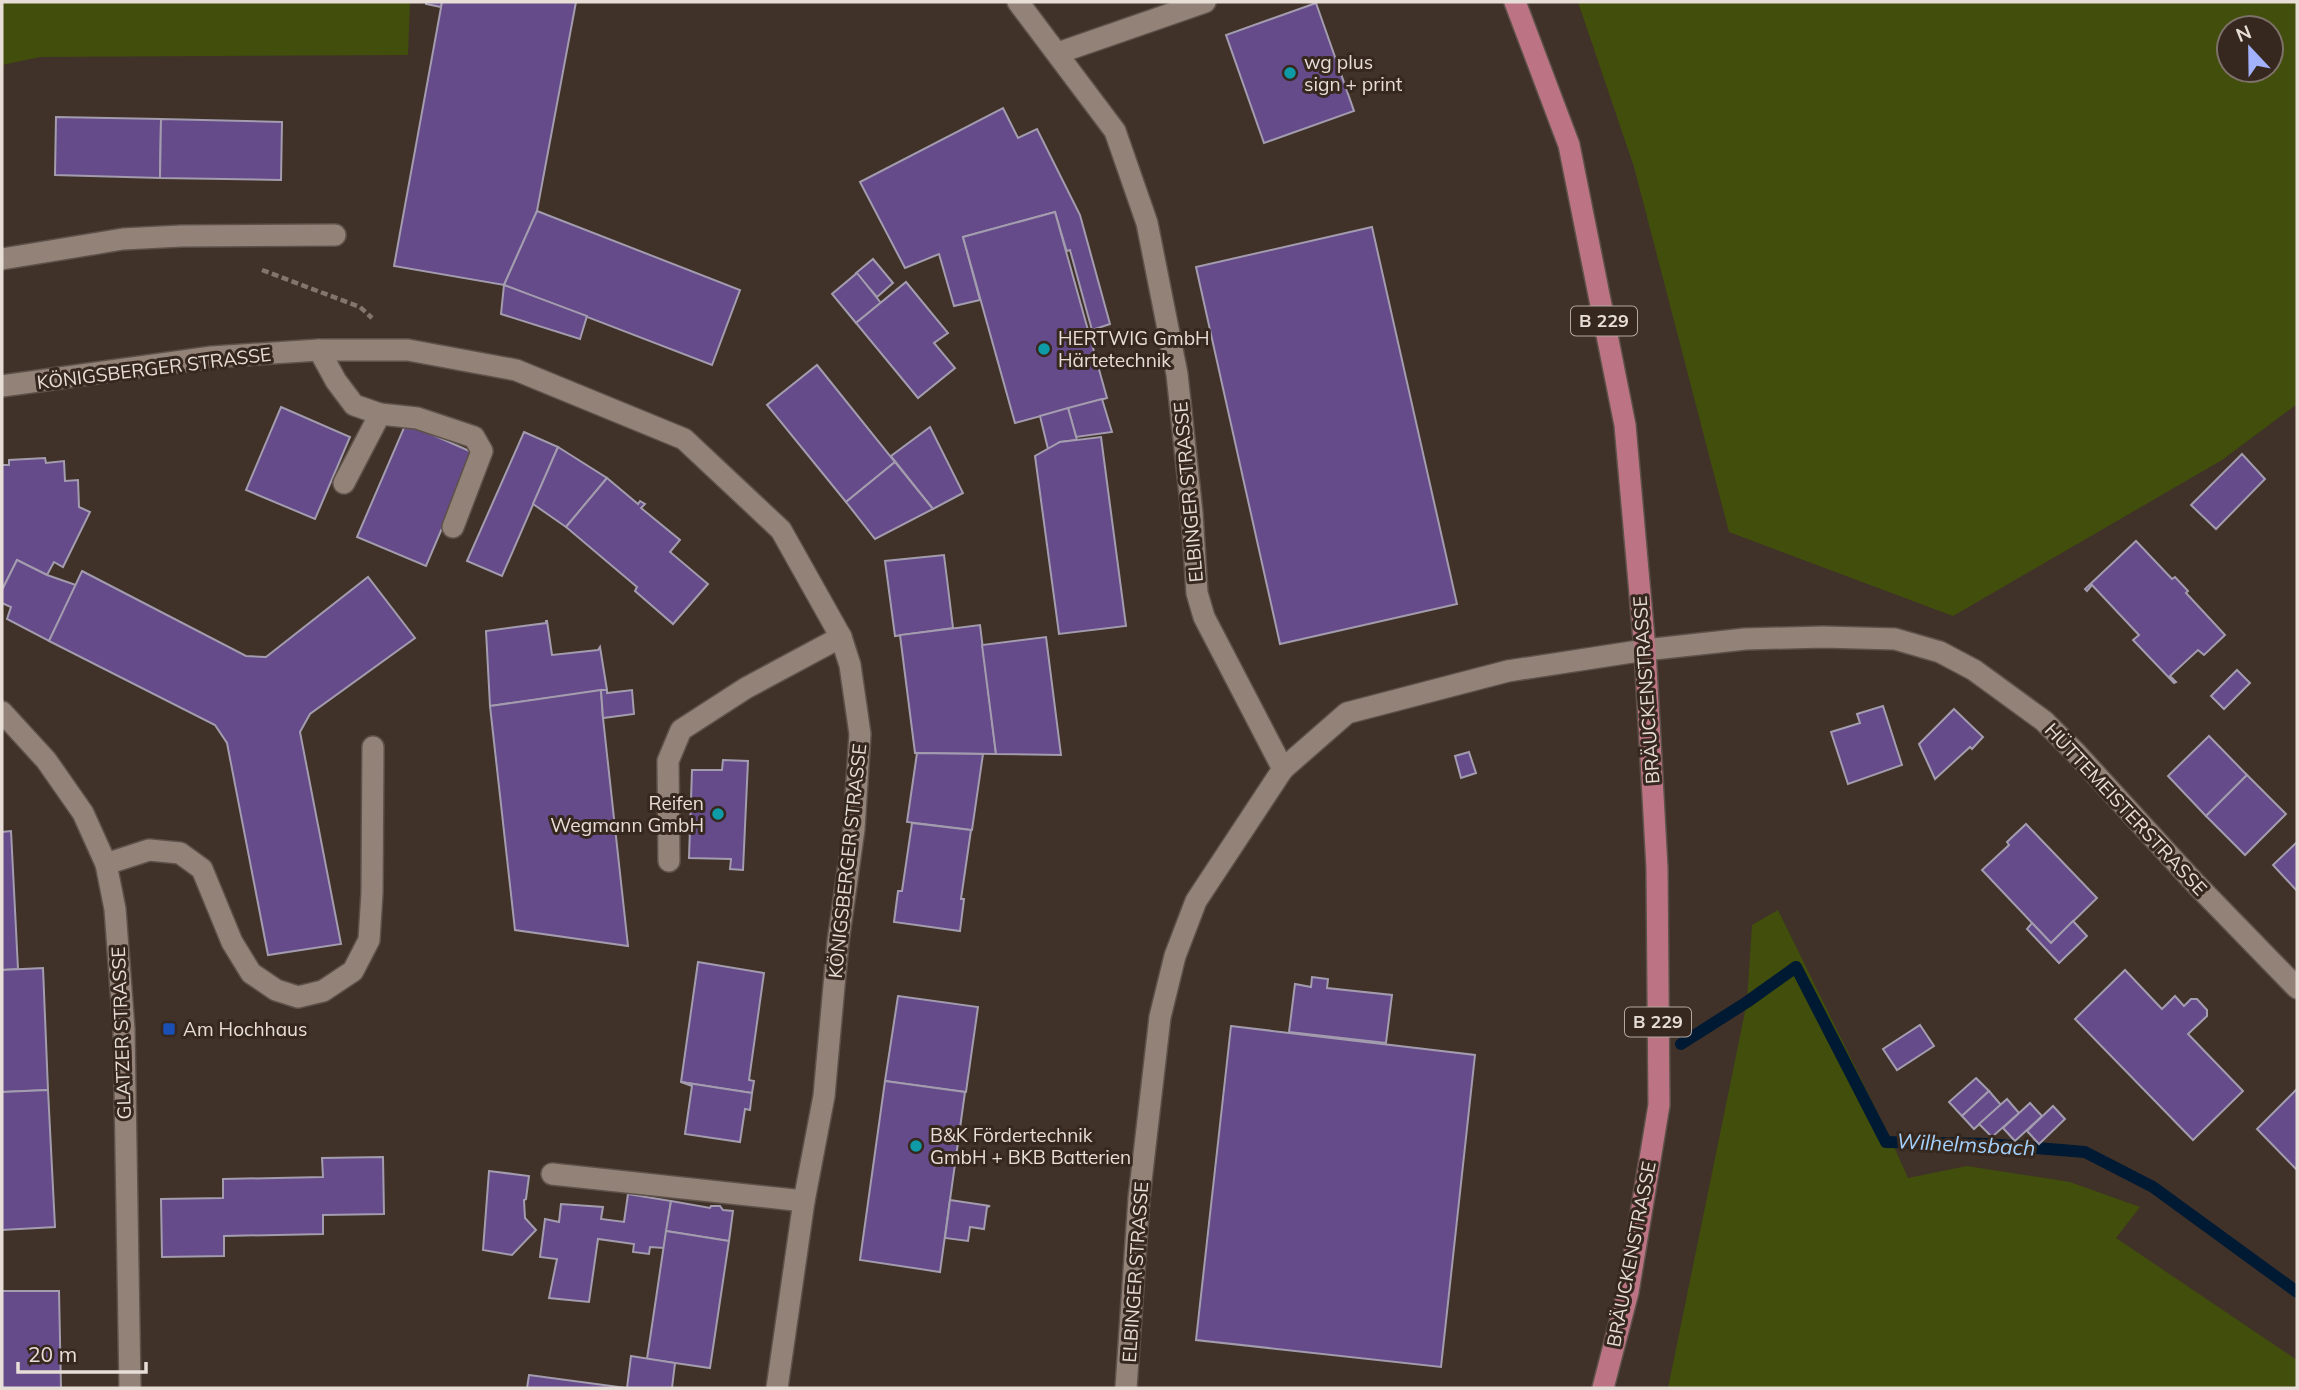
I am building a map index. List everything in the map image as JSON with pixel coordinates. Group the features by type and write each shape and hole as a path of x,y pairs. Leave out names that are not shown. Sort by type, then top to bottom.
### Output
{"main road":[{"name":"BRÄUCKENSTRASSE","path":"1515,2 1569,145 1625,425 1645,650 1657,869 1660,1105 1628,1292 1603,1388"}],"street":[{"name":"ELBINGER STRASSE","path":"1018,2 1115,131 1147,223 1177,374 1192,513 1197,593 1204,617 1283,769"},
{"path":"1058,53 1205,2"},
{"path":"2,259 135,238 335,235"},
{"name":"KÖNIGSBERGER STRASSE","path":"2,386 212,357 319,351 408,350 516,370 684,439 781,530 841,637 850,664 860,734 854,829 838,942 824,1096 804,1201 777,1388"},
{"path":"319,351 354,405 380,414 416,418 474,437 482,451 453,527"},
{"path":"344,483 380,414"},
{"path":"669,861 668,761 681,730 746,688 841,637"},
{"name":"HÜTTEMEISTERSTRASSE","path":"1645,650 1745,639 1823,637 1895,639 1940,652 1973,670 2044,720 2194,882 2297,988"},
{"name":"ELBINGER STRASSE","path":"1126,1388 1141,1185 1160,1017 1175,956 1196,901 1283,769 1347,713 1508,671 1645,650"},
{"name":"GLATZER STRASSE","path":"2,712 46,760 83,813 106,864 115,909 124,1030 130,1388"},
{"path":"106,864 149,850 180,853 202,869 232,942 251,974 276,990 298,997 323,991 353,971 369,940 373,747"},
{"path":"551,1174 804,1201"}],"path":[{"path":"255,268 360,307 408,350"}],"green space":[{"path":"2,2 410,2 408,55 40,57 2,65"},
{"path":"1578,2 2297,2 2297,404 2222,460 1953,616 1729,532 1634,167"},
{"path":"1778,910 1908,1178 1967,1166 2070,1182 2140,1207 2116,1238 2297,1360 2297,1388 1668,1388 1747,1002 1752,925"}],"building":[{"path":"426,2 442,2 441,7"},
{"path":"442,2 576,2 537,211 504,285 394,266"},
{"name":"wg plus sign + print","path":"1316,3 1354,111 1264,143 1226,35"},
{"path":"1003,108 1018,138 1037,129 1080,215 1110,324 1092,330 1070,250 1066,249 1055,212 963,237 980,300 954,306 939,254 905,268 860,182"},
{"path":"56,117 161,119 160,178 55,175"},
{"path":"161,119 282,122 281,180 160,178"},
{"path":"537,211 740,290 712,365 504,285"},
{"name":"HERTWIG GmbH Härtetechnik","path":"1055,212 1107,398 1015,423 963,237"},
{"path":"1372,227 1457,604 1280,644 1196,267"},
{"path":"873,259 893,283 877,297 856,273"},
{"path":"857,273 881,303 856,323 832,294"},
{"path":"906,282 948,333 934,343 955,368 918,398 856,323"},
{"path":"504,285 587,316 580,339 501,314"},
{"path":"817,365 895,462 846,502 767,405"},
{"path":"1102,399 1112,432 1076,437 1068,408"},
{"path":"281,407 350,437 315,519 246,490"},
{"path":"1068,408 1077,440 1060,442 1048,449 1040,416"},
{"path":"406,423 474,453 426,566 357,537"},
{"path":"930,427 963,493 933,509 891,456"},
{"path":"524,432 558,447 502,576 467,561"},
{"path":"1101,437 1126,626 1059,634 1035,456 1060,442"},
{"path":"558,447 607,478 566,527 533,504"},
{"path":"2242,454 2265,479 2216,529 2191,505"},
{"path":"45,458 46,463 64,461 65,481 78,480 79,507 90,512 63,567 54,562 47,575 17,560 2,590 2,465 9,465 9,460"},
{"path":"895,462 933,509 875,539 846,502"},
{"path":"607,478 638,504 640,501 645,504 641,508 680,540 670,552 708,584 673,624 635,591 637,587 566,527"},
{"path":"2136,541 2172,579 2175,577 2188,591 2186,593 2225,635 2204,655 2198,650 2170,676 2176,682 2174,683 2133,640 2139,635 2092,585 2087,591 2085,589"},
{"path":"944,555 953,628 895,636 885,561"},
{"path":"17,560 47,575 76,585 49,641 7,619 11,607 2,603 2,590"},
{"path":"82,571 246,656 266,657 368,577 415,638 310,714 300,732 341,944 268,955 227,743 215,725 49,641"},
{"path":"546,621 552,655 598,650 600,647 607,690 490,706 486,631"},
{"path":"980,625 996,754 915,753 900,635"},
{"path":"1046,637 1061,755 996,754 982,645"},
{"path":"2237,670 2250,683 2224,709 2211,696"},
{"path":"601,690 628,946 515,930 490,706"},
{"path":"601,690 607,690 607,693 632,690 634,714 603,718"},
{"path":"1883,706 1902,765 1848,784 1831,732 1860,723 1857,714"},
{"path":"1954,709 1983,737 1935,779 1919,744"},
{"path":"2209,736 2247,775 2206,816 2168,776"},
{"path":"1469,752 1476,773 1461,778 1455,756"},
{"path":"917,753 983,754 972,830 907,822"},
{"name":"Reifen Wegmann GmbH","path":"723,760 748,761 743,870 730,869 731,859 689,858 692,770 722,770"},
{"path":"2247,775 2286,814 2245,855 2206,816"},
{"path":"912,823 971,830 961,899 964,899 960,931 894,922 898,891 902,891"},
{"path":"2026,824 2097,898 2051,943 1982,870 2009,845 2007,842"},
{"path":"11,831 18,969 2,970 2,832"},
{"path":"2297,842 2297,891 2273,865"},
{"path":"2073,921 2087,936 2059,963 2027,929 2032,923 2051,943"},
{"path":"698,962 764,973 749,1080 754,1081 752,1093 681,1082"},
{"path":"43,968 48,1090 2,1092 2,970"},
{"path":"2125,970 2162,1009 2175,996 2184,1006 2191,999 2197,999 2207,1010 2207,1016 2188,1034 2243,1091 2193,1140 2075,1019"},
{"path":"1312,977 1328,979 1327,988 1392,995 1386,1043 1289,1032 1295,984 1311,987"},
{"path":"898,996 978,1007 966,1092 885,1081"},
{"path":"1920,1025 1934,1046 1897,1070 1883,1049"},
{"path":"1231,1026 1475,1055 1441,1367 1196,1340"},
{"path":"1976,1078 1989,1091 1962,1116 1949,1102"},
{"name":"B&K Fördertechnik GmbH + BKB Batterien","path":"885,1081 965,1092 940,1272 860,1260"},
{"path":"681,1082 752,1093 750,1110 745,1109 740,1142 685,1134 692,1086"},
{"path":"2297,1089 2297,1170 2257,1129"},
{"path":"48,1090 55,1227 2,1230 2,1092"},
{"path":"1989,1091 2001,1105 1974,1129 1962,1116"},
{"path":"2007,1099 2019,1113 1992,1137 1979,1124"},
{"path":"2030,1103 2042,1116 2015,1141 2003,1128"},
{"path":"2053,1106 2065,1119 2039,1144 2027,1131"},
{"path":"383,1157 384,1214 323,1215 323,1234 224,1236 224,1256 162,1257 161,1199 223,1198 223,1179 323,1177 322,1158"},
{"path":"489,1171 529,1176 524,1200 525,1218 536,1230 512,1255 483,1250"},
{"path":"628,1194 671,1201 664,1248 650,1247 649,1254 633,1252 634,1244 598,1239 589,1302 549,1298 557,1259 540,1257 545,1219 559,1222 561,1204 603,1207 601,1219 624,1222"},
{"path":"950,1200 990,1206 987,1207 984,1229 970,1227 968,1241 945,1238"},
{"path":"671,1201 710,1208 720,1206 723,1210 733,1211 729,1241 666,1231"},
{"path":"666,1231 729,1241 710,1368 647,1359"},
{"path":"2,1291 59,1291 61,1388 2,1388"},
{"path":"631,1356 675,1363 672,1388 627,1388"},
{"path":"529,1375 626,1388 527,1388"}],"waterway":[{"name":"Wilhelmsbach","path":"1681,1044 1796,967 1886,1142 1988,1144 2085,1152 2153,1187 2297,1292"}],"place":[{"name":"wg plus sign + print","path":"1290,73"},
{"name":"HERTWIG GmbH Härtetechnik","path":"1044,349"},
{"name":"Reifen Wegmann GmbH","path":"718,814"},
{"name":"Am Hochhaus","path":"169,1029"},
{"name":"B&K Fördertechnik GmbH + BKB Batterien","path":"916,1146"}]}
